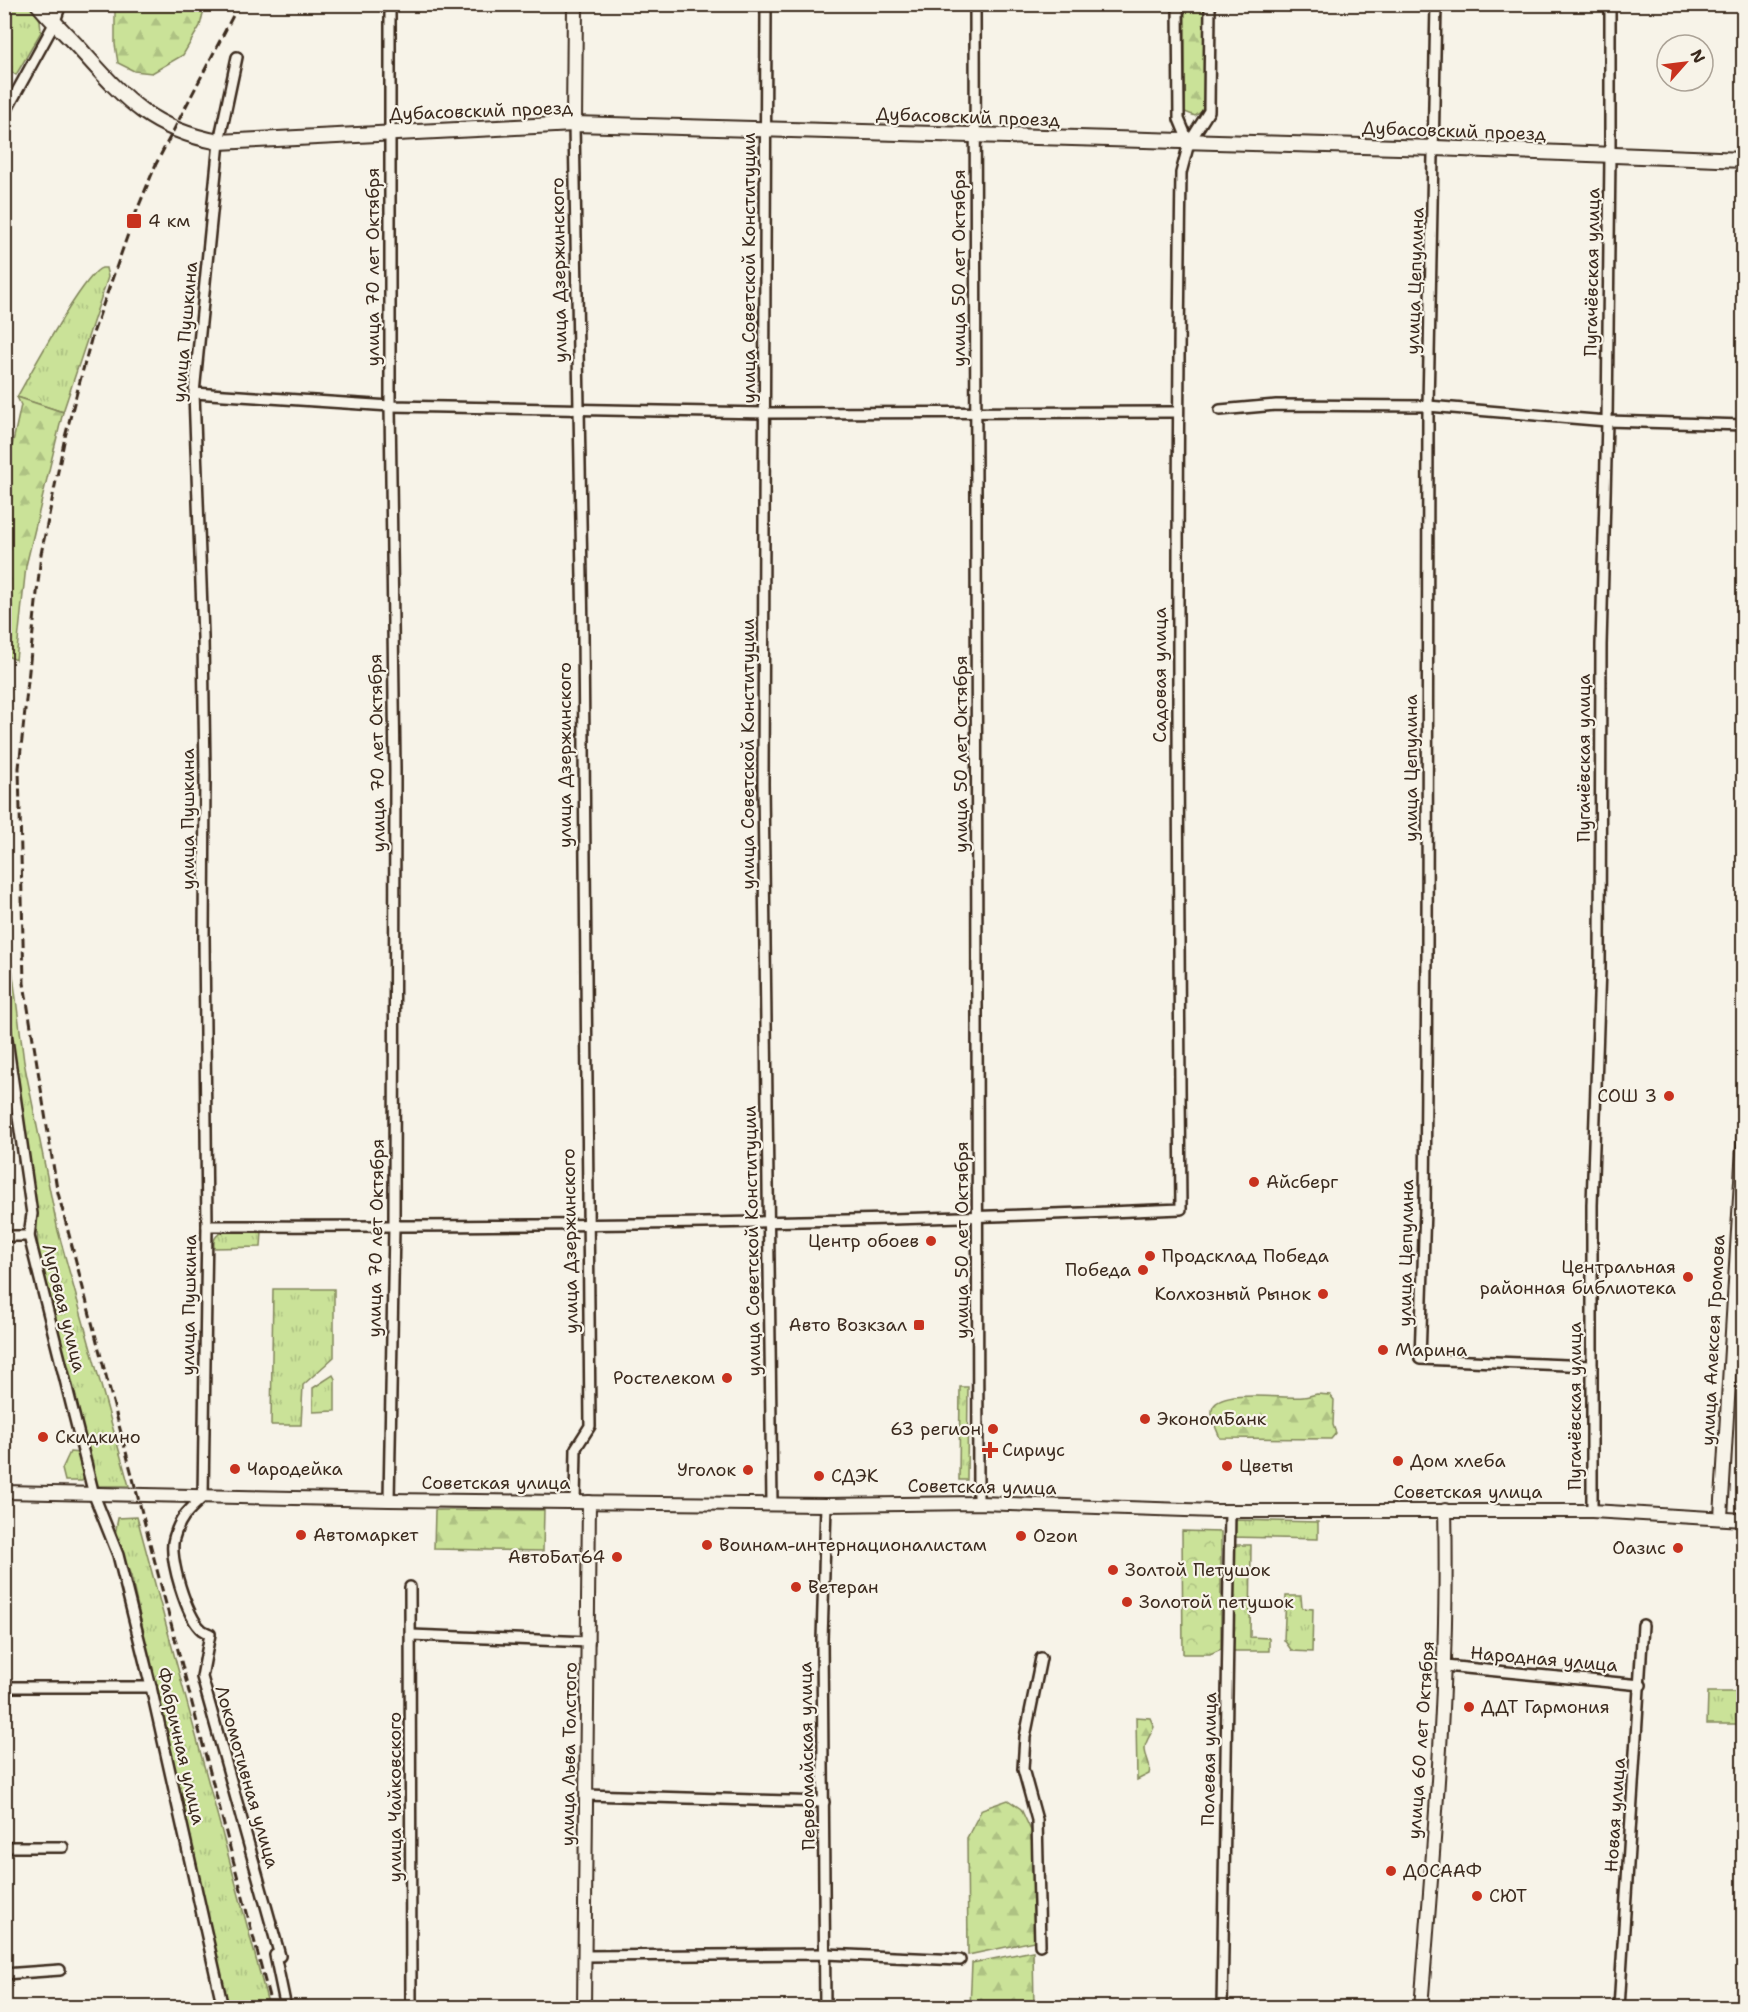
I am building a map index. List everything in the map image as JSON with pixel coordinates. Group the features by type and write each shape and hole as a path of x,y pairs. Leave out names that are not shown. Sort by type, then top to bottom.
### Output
{"main road":[{"name":"Дубасовский проезд","path":"39,4 54,24 130,103 149,117 193,137 219,142 574,124 1189,143 1435,148 1743,160"},
{"name":"улица Дзержинского","path":"574,124 575,4"},
{"name":"улица Алексея Громова","path":"1721,1517 1740,1238 1743,1130"},
{"name":"Советская улица","path":"4,1492 389,1500 826,1505 978,1503 1230,1511 1592,1511 1743,1520"},
{"name":"улица Льва Толстого","path":"584,2007 589,1502"},
{"name":"улица 60 лет Октября","path":"1421,2007 1445,1666 1447,1581 1445,1510"}],"street":[{"path":"4,115 54,24 61,4"},
{"name":"улица 70 лет Октября","path":"389,1500 394,1227 395,770 390,406 390,4"},
{"name":"улица Советской Конституции","path":"766,4 763,784 772,1504"},
{"name":"улица 50 лет Октября","path":"975,4 978,1503"},
{"path":"1178,4 1179,118 1189,143"},
{"name":"Садовая улица","path":"979,1217 1181,1209 1176,643 1181,173 1189,143 1209,111 1210,4"},
{"name":"улица Цепулина","path":"1436,4 1435,148 1428,406 1425,1200 1420,1359 1592,1366"},
{"name":"Пугачёвская улица","path":"1592,1511 1592,1205 1600,967 1601,645 1611,154 1610,4"},
{"name":"улица Пушкина","path":"203,1497 207,1226 203,637 194,393 219,142 237,57"},
{"name":"улица Дзержинского","path":"574,124 580,408 590,1426 576,1448 575,1502"},
{"path":"194,393 390,406 765,412 1177,412"},
{"path":"1220,410 1276,405 1428,406 1607,421 1743,425"},
{"name":"Луговая улица","path":"4,1019 32,1214 28,1236 94,1495"},
{"path":"207,1226 588,1225 979,1217"},
{"path":"4,1236 28,1236"},
{"name":"Фабричная улица","path":"94,1495 118,1555 151,1687 223,2007"},
{"name":"Локомотивная улица","path":"203,1497 182,1516 172,1541 175,1568 181,1593 200,1629 210,1634 202,1677 280,1956 275,1955 286,2007"},
{"name":"Первомайская улица","path":"825,2007 822,1640 826,1505"},
{"name":"Полевая улица","path":"1222,2007 1230,1511"},
{"name":"улица Чайковского","path":"410,1587 411,2007"},
{"name":"Новая улица","path":"1619,2007 1643,1625"},
{"path":"411,1635 589,1642"},
{"path":"1040,1945 1037,1820 1023,1769 1025,1737 1041,1658"},
{"name":"Народная улица","path":"1445,1666 1641,1685"},
{"path":"4,1687 151,1687"},
{"path":"586,1795 824,1802"},
{"path":"4,1847 63,1847"},
{"path":"584,1956 826,1954 960,1960"},
{"path":"4,1974 60,1970"}],"green space":[{"path":"115,4 205,5 200,26 183,55 152,73 134,71 118,63 115,44"},
{"path":"4,5 29,5 33,7 40,20 41,32 16,75 5,68"},
{"path":"1185,5 1205,5 1205,109 1195,116 1185,112"},
{"path":"102,268 106,268 108,277 63,412 17,397 71,305 83,287"},
{"path":"17,397 63,412 26,566 16,660 5,655 5,478 21,405"},
{"path":"6,920 24,1062 58,1231 129,1486 96,1486 38,1250 36,1209 8,1002"},
{"path":"228,1231 262,1231 261,1247 214,1248 216,1236"},
{"path":"273,1289 334,1289 334,1357 303,1385 301,1425 271,1425"},
{"path":"333,1375 335,1411 313,1412 313,1388"},
{"path":"960,1387 968,1387 967,1480 959,1480"},
{"path":"1317,1394 1330,1395 1334,1400 1333,1425 1336,1433 1331,1439 1220,1438 1213,1418 1213,1407 1219,1401 1228,1398 1241,1396 1303,1397"},
{"path":"70,1452 79,1453 85,1476 82,1481 65,1481 62,1469"},
{"path":"435,1510 544,1510 543,1551 434,1549"},
{"path":"137,1517 269,2007 226,2007 131,1576 115,1535 118,1518"},
{"path":"1232,1520 1318,1522 1318,1539 1230,1537"},
{"path":"1182,1531 1221,1532 1221,1649 1210,1654 1183,1654"},
{"path":"1234,1545 1251,1545 1250,1637 1269,1638 1269,1651 1231,1651"},
{"path":"1286,1596 1301,1596 1302,1608 1313,1609 1312,1652 1292,1651 1284,1640"},
{"path":"1708,1692 1743,1692 1743,1724 1707,1724"},
{"path":"1136,1717 1150,1718 1154,1727 1145,1747 1150,1767 1149,1774 1137,1780"},
{"path":"1008,1800 1021,1809 1033,1835 1034,1941 968,1955 967,1838 982,1809"},
{"path":"1033,1951 1034,2007 970,2007 972,1963"}],"railway":[{"path":"239,4 156,164 133,220 92,336 65,437 41,554 19,768 24,983 57,1189 272,2008"}],"place":[{"name":"4 км","path":"134,221"},
{"name":"СОШ 3","path":"1669,1096"},
{"name":"Айсберг","path":"1254,1182"},
{"name":"Центр обоев","path":"931,1241"},
{"name":"Продсклад Победа","path":"1150,1256"},
{"name":"Победа","path":"1143,1270"},
{"name":"Центральная районная библиотека","path":"1688,1277"},
{"name":"Колхозный Рынок","path":"1323,1294"},
{"name":"Авто Возкзал","path":"919,1325"},
{"name":"Марина","path":"1383,1350"},
{"name":"Ростелеком","path":"727,1378"},
{"name":"ЭкономБанк","path":"1145,1419"},
{"name":"63 регион","path":"993,1429"},
{"name":"Скидкино","path":"43,1437"},
{"name":"Сириус","path":"990,1450"},
{"name":"Дом хлеба","path":"1398,1461"},
{"name":"Цветы","path":"1227,1466"},
{"name":"Чародейка","path":"235,1469"},
{"name":"Уголок","path":"748,1470"},
{"name":"СДЭК","path":"819,1476"},
{"name":"Автомаркет","path":"301,1535"},
{"name":"Ozon","path":"1021,1536"},
{"name":"Воинам-интернационалистам","path":"707,1545"},
{"name":"Оазис","path":"1678,1548"},
{"name":"АвтоБат64","path":"617,1557"},
{"name":"Золтой Петушок","path":"1113,1570"},
{"name":"Ветеран","path":"796,1587"},
{"name":"Золотой петушок","path":"1127,1602"},
{"name":"ДДТ Гармония","path":"1469,1707"},
{"name":"ДОСААФ","path":"1391,1871"},
{"name":"СЮТ","path":"1477,1896"}]}
